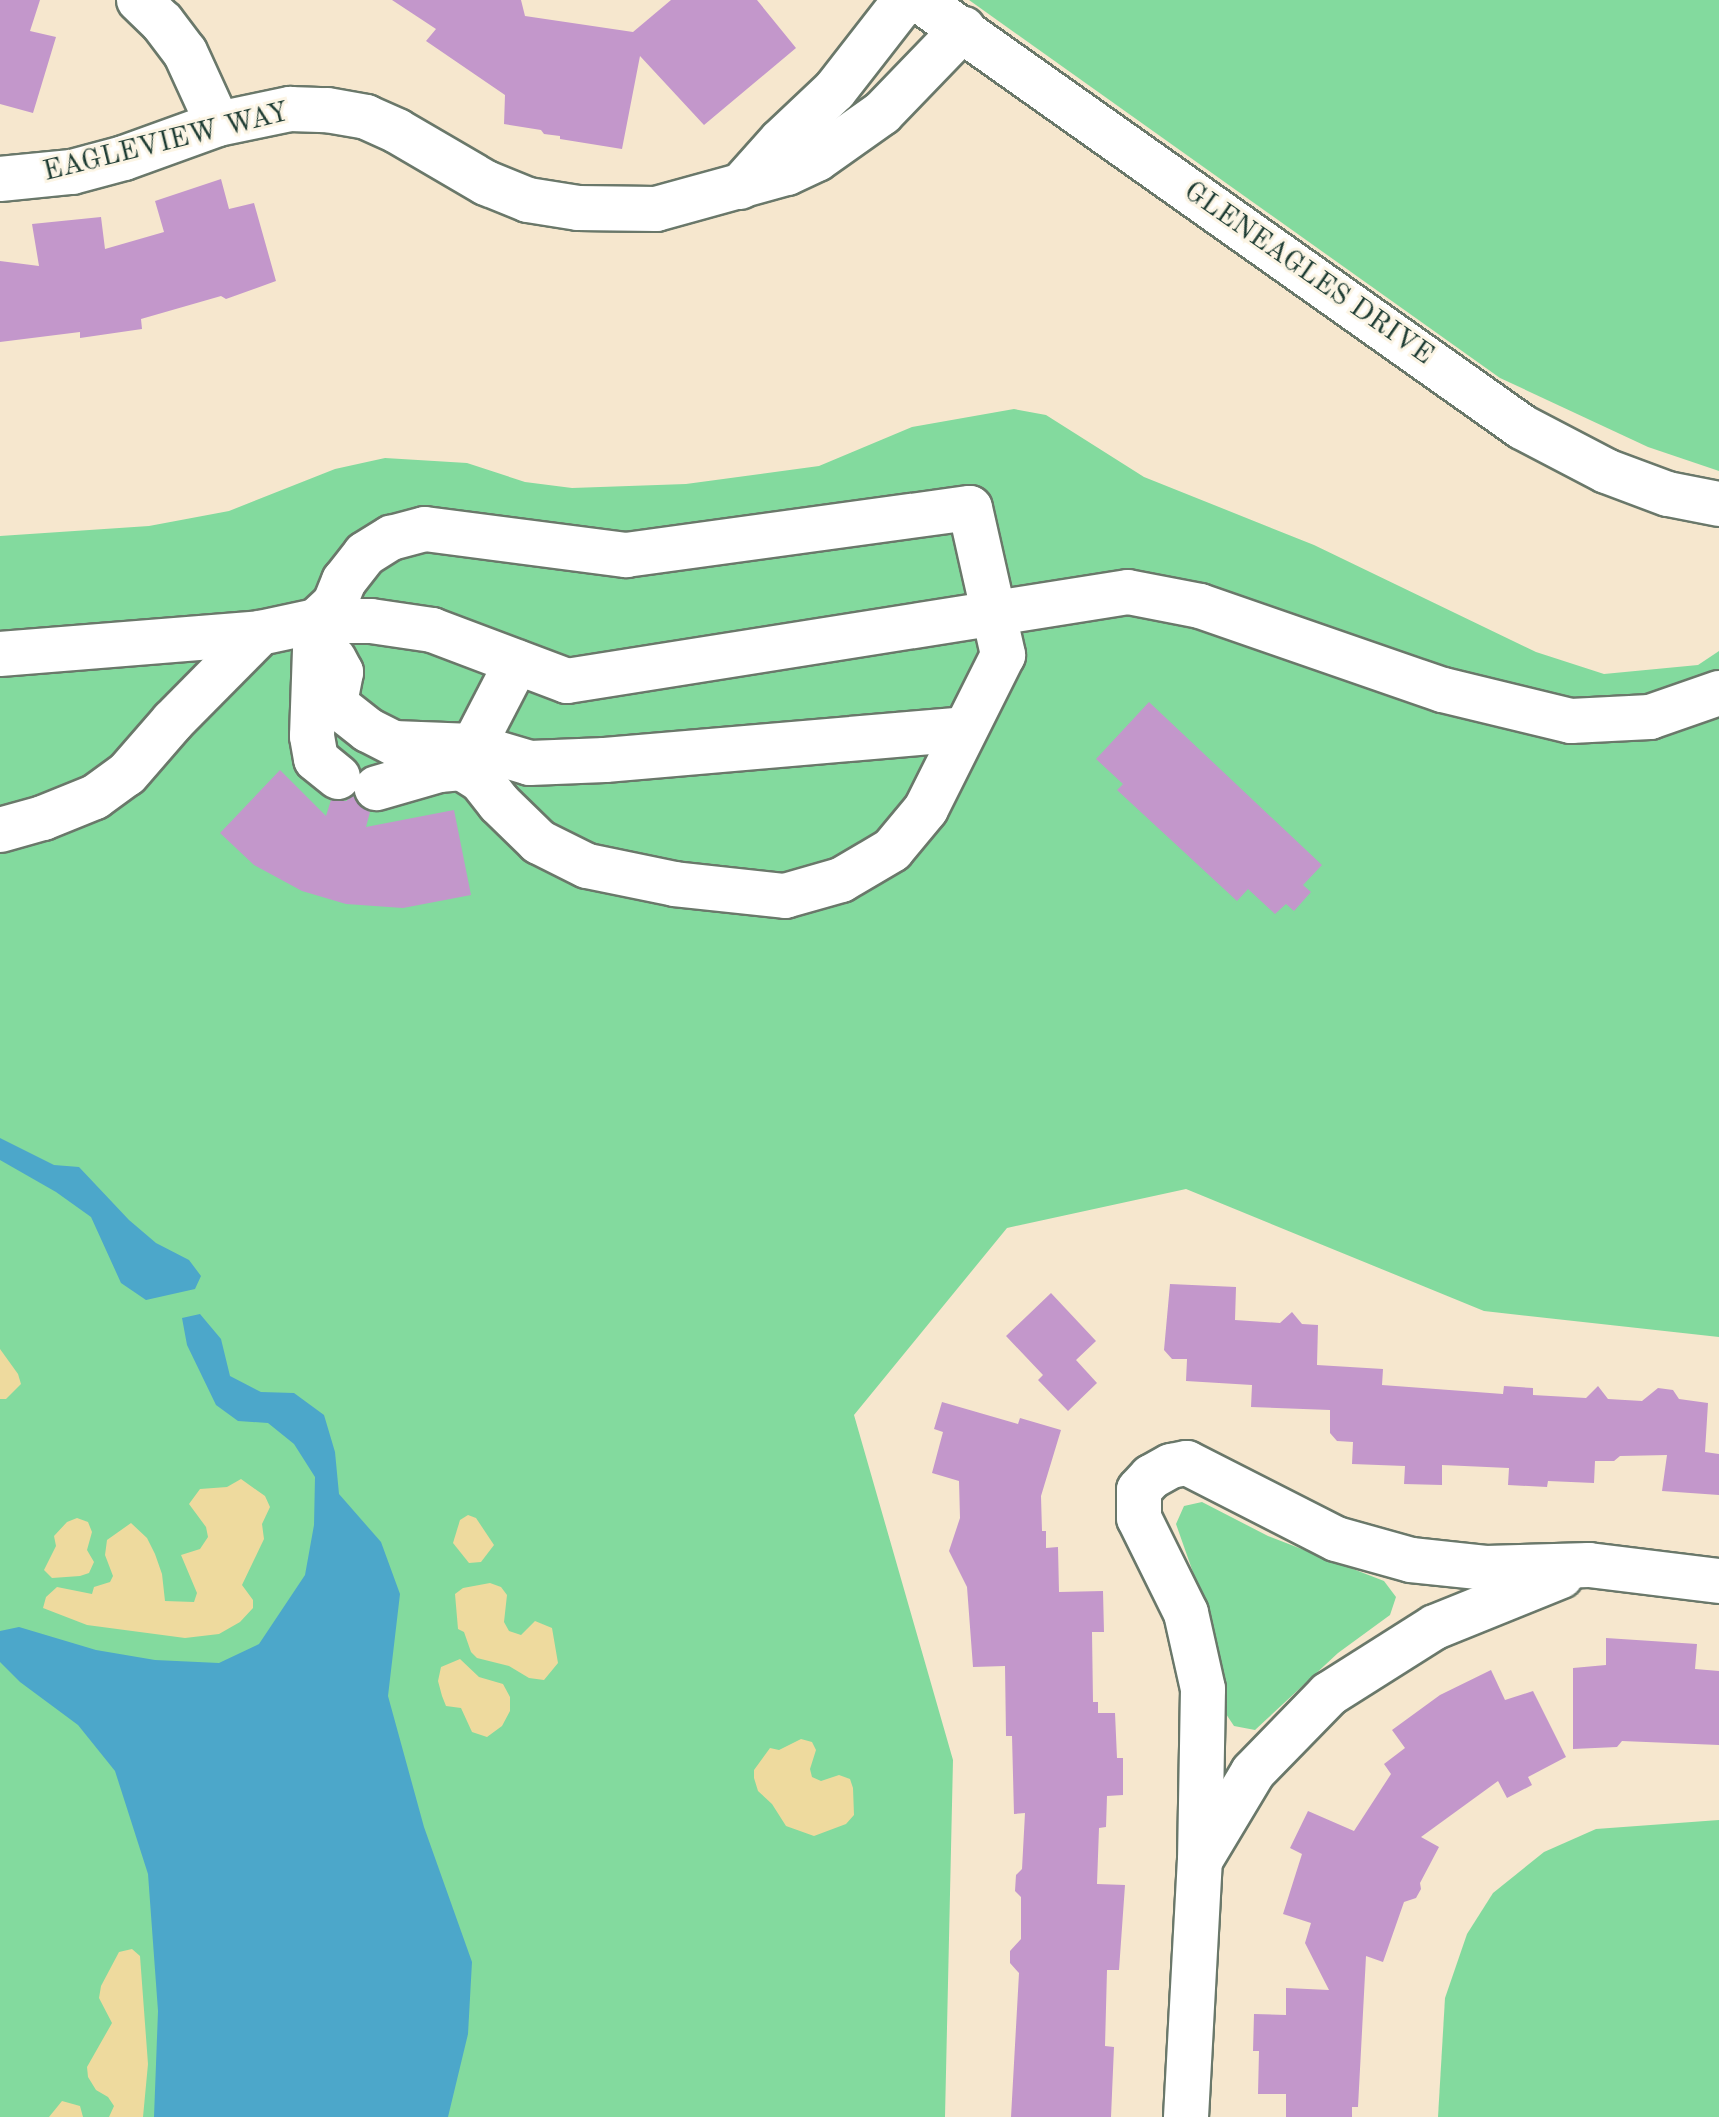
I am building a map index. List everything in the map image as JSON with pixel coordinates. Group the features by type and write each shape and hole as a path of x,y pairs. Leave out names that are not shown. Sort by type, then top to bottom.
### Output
{"street":[{"path":"139,0 162,22 185,52 218,124"},
{"path":"740,187 781,141 835,90 905,0"},
{"name":"GLENEAGLES DRIVE","path":"919,0 1522,427 1606,471 1668,494 1719,504"},
{"name":"EAGLEVIEW WAY","path":"0,179 72,172 124,158 218,124 290,109 366,117 431,149 486,183 528,200 578,208 656,209 787,173 852,135 882,113 963,29"},
{"path":"467,757 499,803 539,842 587,866 675,884 785,896 841,880 892,850 926,809 1003,655 970,508 626,555 425,529 391,538 365,554 344,581 335,603 316,621 312,736 316,759 358,783 439,770 467,757 517,662"},
{"path":"0,654 260,633 316,621 371,621 432,630 567,681 1128,592 1200,606 1443,690 1571,721 1650,717 1719,693"},
{"path":"316,621 341,672 335,704 368,730 394,743 467,757 530,763 560,762 965,729"},
{"path":"0,830 43,818 95,797 127,774 173,721 260,633"},
{"path":"1186,2117 1200,1861 1203,1689 1186,1613 1139,1518 1139,1490 1151,1477 1171,1466 1187,1463 1336,1539 1411,1560 1486,1568 1589,1565 1719,1581"},
{"path":"1200,1861 1253,1772 1329,1694 1435,1627 1589,1565"}],"green space":[{"path":"969,0 1719,0 1719,471 1648,447 1500,378"},
{"path":"1014,409 1046,415 1144,477 1314,545 1536,652 1604,674 1698,665 1719,651 1719,1337 1484,1311 1186,1189 1007,1228 854,1415 953,1760 945,2117 0,2117 0,536 149,526 229,511 335,469 385,458 467,463 525,482 572,488 686,484 819,466 912,427"},
{"path":"1202,1502 1268,1536 1384,1581 1396,1597 1390,1615 1338,1653 1255,1730 1234,1726 1226,1714 1214,1632 1176,1524 1184,1506"},
{"path":"1719,1820 1719,2117 1438,2117 1445,1998 1467,1934 1493,1893 1544,1852 1596,1829"}],"sand":[{"path":"0,1349 18,1374 21,1384 6,1399 0,1399"},
{"path":"241,1479 265,1496 270,1507 262,1524 264,1539 242,1585 253,1600 253,1608 240,1622 219,1634 185,1638 87,1625 43,1608 46,1597 57,1587 92,1594 94,1587 110,1582 113,1576 105,1555 107,1540 131,1523 147,1538 155,1554 162,1574 165,1601 194,1602 197,1593 181,1555 200,1549 208,1537 206,1527 189,1504 200,1489 227,1487"},
{"path":"468,1515 476,1518 494,1545 481,1562 469,1563 453,1543 460,1520"},
{"path":"77,1518 88,1522 92,1532 87,1550 94,1562 89,1573 52,1578 44,1570 56,1546 54,1536 67,1522"},
{"path":"490,1583 501,1587 507,1595 504,1622 509,1631 521,1635 535,1621 552,1628 558,1663 544,1680 529,1678 509,1666 477,1658 471,1652 464,1632 458,1629 455,1594 463,1588"},
{"path":"460,1659 479,1677 503,1684 510,1697 510,1711 502,1726 487,1737 472,1732 461,1708 446,1706 442,1696 438,1681 441,1667"},
{"path":"801,1739 812,1742 816,1750 810,1769 812,1777 821,1781 839,1775 850,1779 853,1788 854,1815 846,1824 814,1836 786,1826 772,1804 758,1791 754,1778 754,1770 770,1748 779,1750"},
{"path":"132,1949 140,1956 148,2064 143,2117 109,2117 114,2106 108,2097 96,2090 88,2077 87,2067 112,2023 99,1998 101,1986 119,1952"},
{"path":"62,2101 80,2106 83,2117 49,2117"}],"water":[{"path":"0,1138 54,1165 79,1167 129,1220 156,1243 189,1260 201,1276 195,1289 146,1300 121,1283 91,1217 56,1192 0,1160"},
{"path":"200,1314 221,1339 230,1376 261,1392 294,1393 324,1415 335,1452 339,1494 381,1542 400,1594 388,1696 424,1827 472,1962 468,2034 448,2117 154,2117 158,2011 148,1874 115,1771 78,1725 20,1682 0,1662 0,1631 19,1627 96,1650 155,1660 219,1663 259,1644 305,1575 314,1525 315,1477 294,1444 268,1423 238,1421 216,1405 187,1345 182,1318"}],"building":[{"path":"0,0 40,0 30,31 56,37 33,113 0,104"},
{"path":"392,0 521,0 525,16 633,32 671,0 757,0 796,48 704,125 640,56 622,149 560,139 560,136 544,134 541,130 504,124 505,95 426,41 436,29"},
{"path":"221,179 229,209 254,203 276,281 226,299 221,296 141,319 142,329 80,338 80,332 0,342 0,261 39,266 32,224 101,217 105,249 164,232 155,201"},
{"path":"1149,702 1322,865 1303,885 1311,892 1294,911 1286,904 1275,914 1248,889 1237,901 1117,790 1123,784 1096,759"},
{"path":"280,770 326,816 331,800 346,801 353,796 360,806 370,812 366,827 454,810 471,895 403,908 346,904 302,891 254,865 220,833"},
{"path":"1170,1284 1236,1287 1235,1320 1280,1323 1292,1312 1302,1324 1318,1325 1317,1365 1383,1369 1382,1385 1503,1394 1504,1386 1533,1388 1533,1395 1586,1398 1598,1386 1608,1399 1642,1401 1658,1388 1673,1390 1679,1399 1708,1403 1705,1452 1719,1454 1719,1495 1662,1491 1667,1455 1620,1456 1614,1461 1595,1461 1594,1483 1548,1481 1547,1487 1508,1485 1509,1468 1442,1465 1442,1485 1404,1484 1405,1466 1352,1464 1353,1442 1337,1441 1330,1433 1330,1410 1251,1407 1252,1385 1186,1381 1187,1359 1172,1359 1164,1350"},
{"path":"1051,1293 1096,1341 1076,1360 1097,1383 1068,1411 1038,1380 1043,1375 1006,1336"},
{"path":"942,1402 1018,1424 1020,1418 1061,1430 1041,1496 1046,1548 1058,1547 1059,1592 1103,1591 1104,1632 1092,1632 1093,1702 1098,1702 1098,1713 1115,1713 1117,1758 1123,1758 1123,1795 1107,1796 1106,1827 1099,1828 1097,1884 1125,1885 1119,1970 1107,1970 1105,2046 1114,2047 1111,2117 1011,2117 1019,1973 1010,1963 1010,1951 1021,1939 1021,1897 1015,1891 1016,1875 1022,1869 1025,1813 1014,1814 1012,1736 1006,1736 1005,1666 973,1667 967,1587 949,1551 960,1518 959,1481 932,1473 943,1432 934,1429"},
{"path":"1606,1638 1697,1644 1695,1669 1719,1671 1719,1745 1622,1741 1617,1747 1573,1749 1573,1668 1606,1665"},
{"path":"1491,1670 1505,1700 1533,1691 1566,1757 1528,1777 1532,1785 1507,1798 1498,1781 1421,1837 1439,1847 1420,1883 1421,1889 1416,1898 1404,1902 1383,1962 1366,1956 1358,2107 1352,2107 1352,2117 1286,2117 1286,2094 1258,2094 1259,2051 1253,2051 1254,2014 1286,2015 1286,1988 1329,1990 1305,1943 1311,1923 1283,1914 1302,1854 1290,1848 1308,1811 1354,1831 1391,1774 1384,1764 1405,1748 1392,1730 1440,1695"}]}
